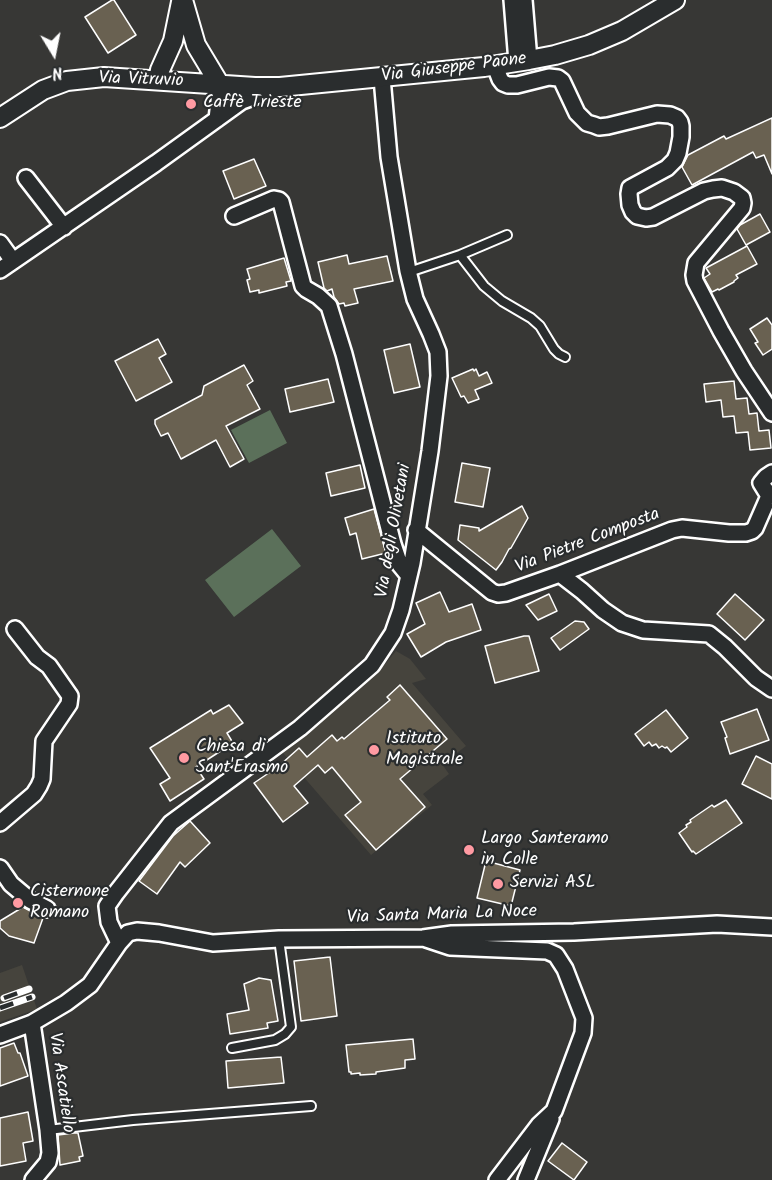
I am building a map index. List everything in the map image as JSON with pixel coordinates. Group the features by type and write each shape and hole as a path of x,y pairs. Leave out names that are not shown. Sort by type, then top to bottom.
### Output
{"street":[{"path":"158,80 173,41 182,0"},
{"path":"182,0 196,45 220,85 217,119"},
{"path":"512,0 523,61"},
{"path":"523,61 524,0"},
{"name":"Via Giuseppe Paone","path":"220,85 280,87 495,66 523,61 589,45 622,31 675,0"},
{"path":"495,66 500,79 508,85 549,77 558,78 562,81 577,113 587,123 599,127 657,114 677,118 680,122 681,137 675,160 667,168 630,188 630,206 637,216 653,217 704,191 713,189 722,188 742,198 742,208 696,262 694,275 721,331 772,414"},
{"name":"Via Vitruvio","path":"0,118 43,90 67,81 104,77 220,85"},
{"name":"Via degli Olivetani","path":"119,943 109,922 108,906 171,824 300,728 372,665 393,633 401,610 430,451 439,376 438,352 415,299 408,271 389,157 382,78"},
{"path":"0,243 7,266 242,101 280,87"},
{"path":"26,178 64,227"},
{"path":"234,216 274,199 281,202 303,286 329,306 344,354 393,544 400,565 409,576"},
{"path":"771,494 761,483 772,473"},
{"name":"Via Pietre Composta","path":"416,530 492,592 498,594 561,574 672,530 682,528 729,533 752,531 771,494"},
{"path":"561,574 622,623 643,630 709,634 756,678 772,689"},
{"path":"0,823 34,794 39,786 42,779 44,741 69,704 70,696 49,666 37,657 15,629"},
{"path":"0,868 11,884 30,900 47,909"},
{"name":"Via Santa Maria La Noce","path":"119,943 128,933 137,931 213,943 279,939 423,938 452,934 574,932 717,924 772,927"},
{"path":"423,938 450,947 547,951 556,955 565,969 584,1018 583,1033 526,1180"},
{"path":"0,1035 32,1023 66,1003 90,985 119,943"},
{"name":"Via Ascatiello","path":"32,1023 50,1153 48,1162 33,1180"},
{"path":"497,1180 539,1125 554,1111"}],"lane":[{"path":"408,271 459,255 507,235"},
{"path":"459,255 484,285 502,301 540,326 554,349 565,357"},
{"path":"232,1048 275,1040 291,1027 279,939"},
{"path":"48,1130 133,1120 311,1106"}],"shaded area":[{"name":"Istituto Magistrale","path":"396,651 410,659 426,679 412,683 466,746 442,764 449,774 423,794 432,805 371,855 283,753 386,663"},
{"path":"22,965 37,1009 0,1022 0,973"}],"green space":[{"path":"270,410 287,443 249,463 231,430"},
{"path":"272,529 301,566 234,617 205,580"}],"building":[{"path":"112,0 136,35 108,53 85,17"},
{"path":"772,118 772,174 764,155 756,158 753,152 692,185 682,167 688,155 724,136 726,139"},
{"path":"254,159 266,186 234,199 223,171"},
{"path":"760,214 770,232 746,245 737,229"},
{"path":"747,246 757,264 736,275 738,278 734,282 712,292 704,278 710,274 706,268"},
{"path":"347,255 349,264 387,256 393,281 354,289 358,303 345,306 344,303 339,304 332,289 327,291 324,288 318,262"},
{"path":"284,258 291,281 286,282 287,286 259,293 259,290 250,292 247,269"},
{"path":"767,318 772,325 772,349 763,355 750,329"},
{"path":"158,339 166,354 159,358 172,382 136,401 115,361"},
{"path":"410,344 420,387 394,393 384,350"},
{"path":"244,365 253,381 247,385 260,409 226,426 244,459 230,467 216,440 181,459 168,433 161,436 155,420 202,395 204,386"},
{"path":"473,369 474,371 476,369 479,376 487,372 492,383 475,390 479,399 468,403 464,396 461,397 452,378"},
{"path":"328,379 334,402 290,412 285,389"},
{"path":"734,381 736,399 747,398 749,414 757,413 759,431 769,430 771,448 750,450 748,432 736,433 734,416 723,417 721,400 706,402 704,384"},
{"path":"462,463 490,468 483,507 455,502"},
{"path":"360,465 365,488 331,496 326,473"},
{"path":"522,506 528,518 496,570 458,540 460,525 479,528 479,531"},
{"path":"374,509 386,553 362,559 356,533 350,535 345,518"},
{"path":"440,592 449,612 472,604 481,630 446,642 421,657 407,634 425,624 416,603"},
{"path":"549,594 557,611 538,620 526,605"},
{"path":"735,594 764,620 745,640 717,614"},
{"path":"575,621 584,622 589,629 560,650 551,638"},
{"path":"529,636 539,671 495,683 485,646"},
{"path":"400,685 447,739 400,779 425,807 376,850 345,815 361,802 332,767 325,773 318,765 294,786 308,803 283,822 254,783 279,766 299,748 307,757 332,735 337,741 342,737 344,739 390,700 387,697"},
{"name":"Chiesa di Sant'Erasmo","path":"229,705 243,723 227,733 233,743 196,767 204,779 170,801 160,784 170,778 150,748 211,710 213,714"},
{"path":"757,709 769,740 730,754 721,722"},
{"path":"666,710 688,738 671,752 667,747 659,748 656,744 652,746 649,742 644,746 635,734"},
{"path":"756,756 772,764 772,799 742,784"},
{"path":"726,800 742,823 696,854 692,852 679,833 687,827 690,820 712,805 714,807"},
{"path":"190,821 210,843 185,867 180,862 157,894 139,881 173,836"},
{"name":"Servizi ASL","path":"486,861 520,870 511,906 477,898"},
{"path":"23,907 43,918 34,943 9,936 0,928 0,921"},
{"path":"330,957 337,1016 301,1021 294,961"},
{"path":"259,978 271,980 278,1021 267,1023 268,1028 230,1034 227,1014 249,1010 244,984"},
{"path":"413,1039 415,1059 405,1060 405,1068 376,1072 376,1074 360,1075 360,1073 351,1074 349,1072 346,1045"},
{"path":"14,1043 28,1076 0,1086 0,1048"},
{"path":"281,1057 284,1083 228,1088 226,1061"},
{"path":"28,1112 33,1141 23,1143 26,1161 0,1166 0,1118"},
{"path":"78,1133 83,1156 79,1157 80,1161 60,1165 58,1135"},
{"path":"562,1143 587,1162 574,1180 548,1161"}],"railway":[{"path":"4,998 29,989"},
{"path":"0,1008 32,997"}],"place":[{"name":"Caffè Trieste","path":"191,104"},
{"name":"Istituto Magistrale","path":"374,750"},
{"name":"Chiesa di Sant'Erasmo","path":"184,758"},
{"name":"Largo Santeramo in Colle","path":"469,850"},
{"name":"Servizi ASL","path":"498,884"},
{"name":"Cisternone Romano","path":"18,903"}]}
